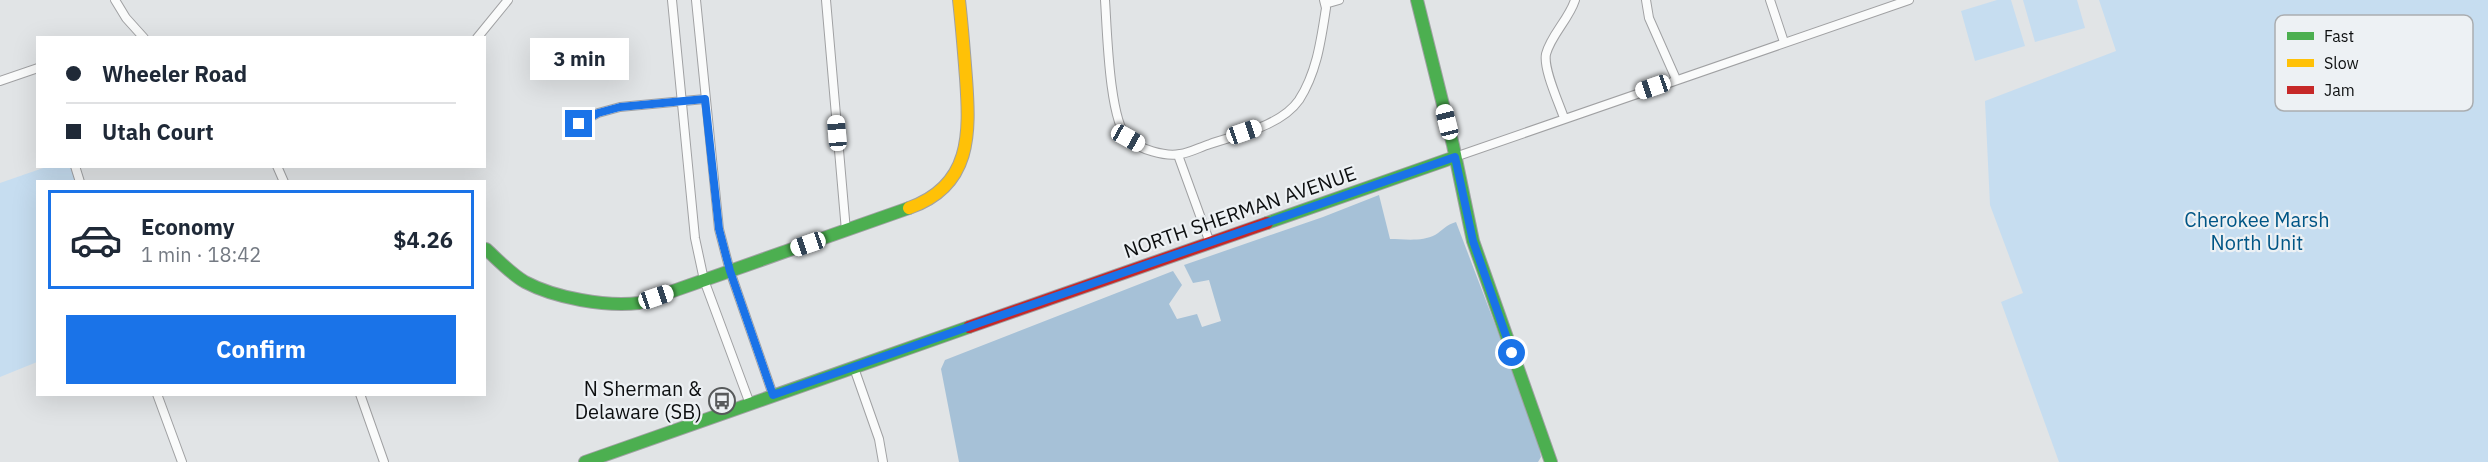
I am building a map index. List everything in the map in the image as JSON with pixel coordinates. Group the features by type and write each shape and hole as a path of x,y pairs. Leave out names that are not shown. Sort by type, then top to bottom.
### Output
{"street":[{"path":"115,0 126,18 142,36"},
{"path":"479,36 508,0"},
{"path":"672,0 695,238 704,280 750,404"},
{"path":"696,0 719,229 730,271 773,395"},
{"path":"826,0 846,231"},
{"path":"486,249 523,281 547,291 599,304 620,305 639,303 917,205 939,192 953,176 967,149 970,127 959,0"},
{"path":"1105,0 1114,104 1119,123 1128,138 1149,150 1178,155 1261,126 1288,112 1299,99 1317,60 1325,2 1340,0"},
{"path":"1417,0 1476,251 1551,462"},
{"path":"1564,118 1545,59 1549,47 1572,10 1575,0"},
{"path":"1646,0 1649,18 1676,79"},
{"path":"1770,0 1785,42"},
{"name":"NORTH SHERMAN AVENUE","path":"585,462 1564,118 1909,0"},
{"path":"0,81 36,69"},
{"path":"579,124 598,113 613,108 705,99"},
{"path":"1178,155 1210,243"},
{"path":"854,368 879,439 883,462"},
{"path":"158,396 182,462"},
{"path":"361,396 384,462"}],"green space":[{"path":"1997,0 2011,0 2025,46 1975,61 1961,11"},
{"path":"2023,0 2077,0 2085,28 2035,42"},
{"name":"Cherokee Marsh North Unit","path":"2099,0 2488,0 2488,462 2059,462 2001,302 2023,293 1990,205 1985,101 2116,51"},
{"path":"43,168 75,168 80,180 36,180 36,362 0,377 0,183"}],"shaded area":[{"path":"1379,195 1390,239 1424,239 1456,222 1536,432 1541,457 1538,462 959,462 941,369 945,360 1173,271 1182,285 1169,304 1177,319 1197,314 1202,327 1221,321 1209,280 1193,283 1184,265"}],"traffic: fast":[{"path":"1417,0 1453,145 1473,241 1551,462"},
{"path":"1267,223 1455,157"},
{"path":"486,249 520,279 551,293 611,304 639,303 909,208"},
{"path":"585,462 969,327"}],"traffic: slow":[{"path":"909,208 930,198 945,186 956,172 963,155 968,118 959,0"}],"traffic: jam":[{"path":"969,327 1267,223"}],"place":[{"name":"N Sherman & Delaware (SB)","path":"722,401"}],"route":[{"path":"579,124 598,113 620,107 705,99 723,247 773,395 925,344 1455,157 1473,241 1512,353"}]}
